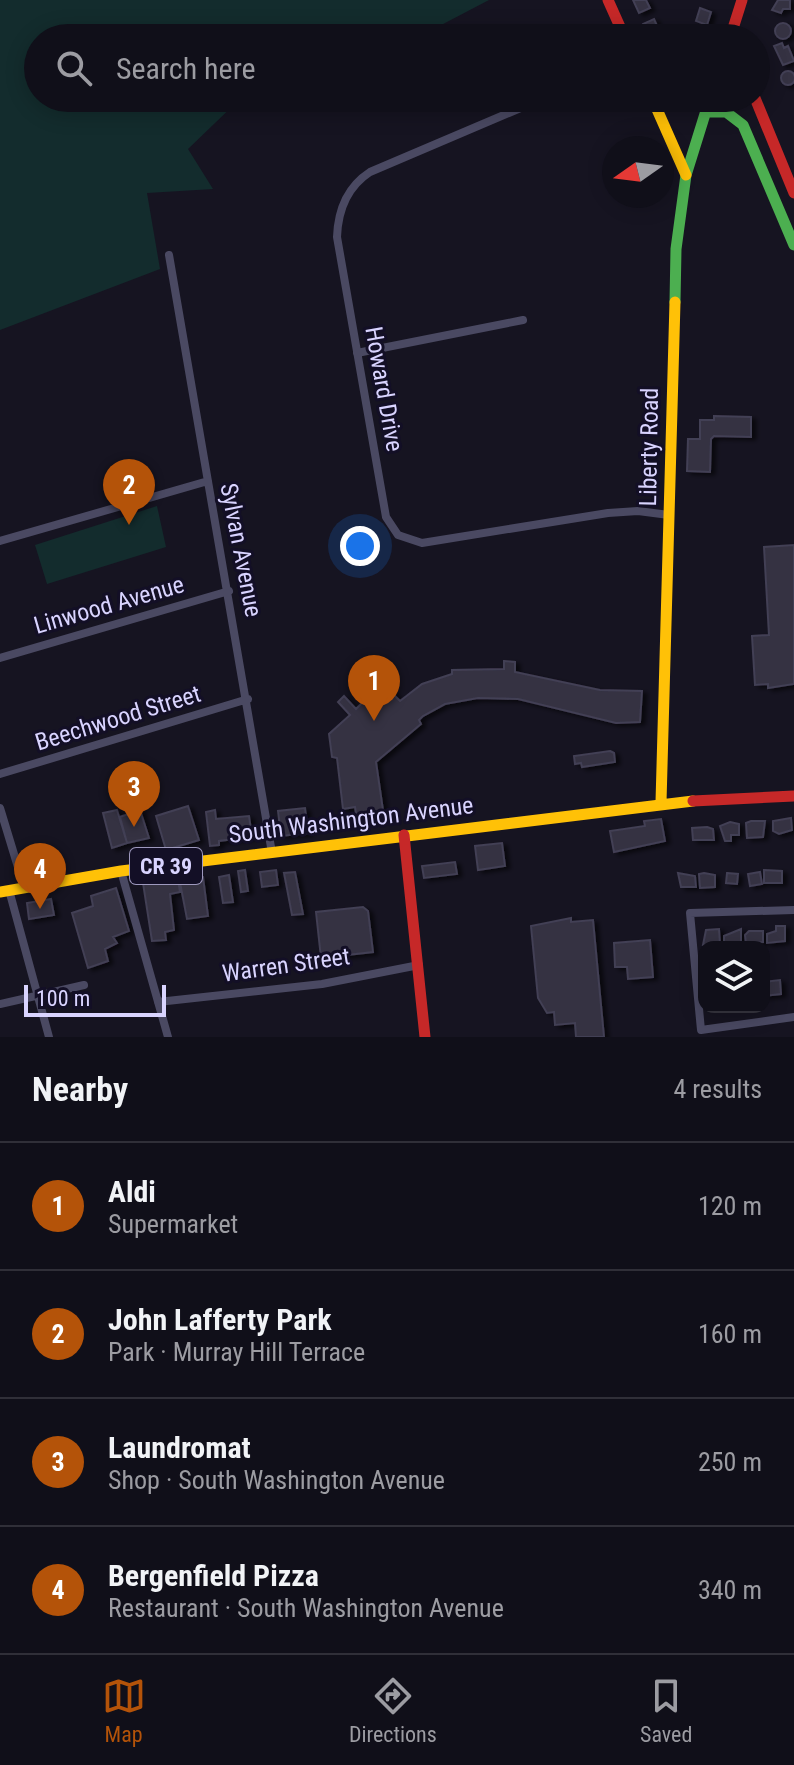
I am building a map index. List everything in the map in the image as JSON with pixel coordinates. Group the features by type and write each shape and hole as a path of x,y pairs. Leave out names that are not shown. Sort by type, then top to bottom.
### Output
{"main road":[{"path":"608,0 619,24"},
{"path":"734,24 742,0"},
{"path":"658,112 686,175"},
{"path":"706,112 726,112 741,122 794,245"},
{"name":"Liberty Road","path":"661,802 676,249 686,175 706,112"},
{"path":"761,112 793,189"},
{"name":"South Washington Avenue","path":"4,891 121,871 661,802 794,796"},
{"path":"404,835 425,1037"}],"street":[{"name":"Howard Drive","path":"511,112 370,172 352,188 340,211 337,237 386,517 398,535 410,541 438,542 608,513 638,511 669,515"},
{"path":"774,194 793,189"},
{"name":"Sylvan Avenue","path":"169,255 248,699 272,853"},
{"path":"357,353 523,320"},
{"path":"0,541 208,481"},
{"name":"Linwood Avenue","path":"0,658 229,591"},
{"name":"Beechwood Street","path":"0,774 248,699"},
{"path":"0,808 24,887"},
{"path":"121,871 168,1037"},
{"path":"4,891 49,1037"},
{"path":"794,910 690,913 701,1030 794,1017"},
{"name":"Warren Street","path":"158,1002 322,984 419,965"},
{"path":"0,1004 84,985"}],"green space":[{"path":"0,0 489,0 443,24 24,24 24,112 226,112 188,149 213,189 147,193 160,269 0,330"},
{"path":"157,506 166,547 47,584 35,545"}],"building":[{"path":"633,0 646,0 650,8 639,13"},
{"path":"778,0 790,0 790,9 783,9 781,13 772,10"},
{"path":"700,8 711,12 707,24 696,21"},
{"path":"783,23 789,25 789,37 783,39 777,37 775,31 777,25"},
{"path":"782,43 784,48 788,46 794,61 783,65 774,46"},
{"path":"788,71 795,78 788,85 781,78"},
{"path":"714,416 751,417 751,437 714,436 711,439 710,472 687,471 688,439 700,439 700,420 714,420"},
{"path":"794,545 794,684 768,688 768,684 755,685 752,636 769,635 764,547"},
{"path":"504,661 515,662 515,672 600,690 642,691 640,722 616,723 518,699 478,698 445,704 423,716 419,720 421,724 376,762 384,817 357,820 355,807 343,809 337,758 332,757 329,734 350,715 338,702 344,696 356,709 382,683 400,701 422,684 452,674 452,670 504,669"},
{"path":"614,753 615,762 582,767 581,763 575,764 574,756"},
{"path":"188,806 199,840 166,850 156,816"},
{"path":"305,808 308,833 281,836 278,811"},
{"path":"117,810 127,843 112,848 103,813"},
{"path":"140,810 149,838 127,843 120,817"},
{"path":"215,810 216,819 249,816 252,837 219,841 219,845 210,846 206,812"},
{"path":"791,818 792,830 779,834 773,831 773,821"},
{"path":"661,819 665,841 614,852 610,831 645,826 644,821"},
{"path":"765,821 763,837 747,838 746,823"},
{"path":"730,822 739,824 739,835 731,835 731,841 725,841 720,826"},
{"path":"692,828 713,829 714,840 693,840"},
{"path":"502,843 505,866 478,870 475,846"},
{"path":"455,862 457,874 424,878 422,866"},
{"path":"245,870 248,891 241,892 238,871"},
{"path":"276,870 278,885 262,887 260,872"},
{"path":"764,870 782,871 782,883 764,883"},
{"path":"295,872 303,914 292,915 284,873"},
{"path":"760,872 762,884 750,886 748,874"},
{"path":"678,873 695,876 696,887 681,887"},
{"path":"727,873 738,874 737,884 726,883"},
{"path":"699,874 715,875 715,887 700,888"},
{"path":"229,875 233,902 223,903 219,877"},
{"path":"187,876 188,879 203,877 208,916 187,919 179,877"},
{"path":"178,880 180,892 170,894 174,930 165,932 166,940 152,941 143,883"},
{"path":"116,888 129,931 113,937 117,943 105,949 108,961 88,968 72,913 93,906 91,896"},
{"path":"51,899 54,915 29,919 27,903"},
{"path":"363,907 368,911 373,952 321,958 316,912"},
{"path":"571,918 571,922 593,920 604,1037 576,1037 575,1023 555,1025 554,1012 547,1013 538,998 531,926"},
{"path":"776,926 785,926 785,941 767,941 767,934 776,931"},
{"path":"719,929 720,941 704,941 706,930"},
{"path":"741,929 741,941 724,941 724,936"},
{"path":"749,931 763,931 763,941 746,941 745,935"},
{"path":"650,940 653,977 628,979 627,967 615,967 614,943"},
{"path":"780,980 781,994 770,995 770,981"}],"traffic: fast":[{"path":"706,112 726,112 743,125 794,245"},
{"path":"675,302 676,249 686,175 706,112"}],"traffic: slow":[{"path":"658,112 686,175"},
{"path":"661,802 675,302"},
{"path":"0,892 121,871 693,801"}],"traffic: jam":[{"path":"608,0 619,24"},
{"path":"734,24 742,0"},
{"path":"761,112 794,193"},
{"path":"693,801 794,796"},
{"path":"404,835 425,1037"}],"place":[{"name":"John Lafferty Park","path":"129,525"},
{"name":"Aldi","path":"374,721"},
{"name":"Laundromat","path":"134,827"},
{"name":"Bergenfield Pizza","path":"40,909"}]}
